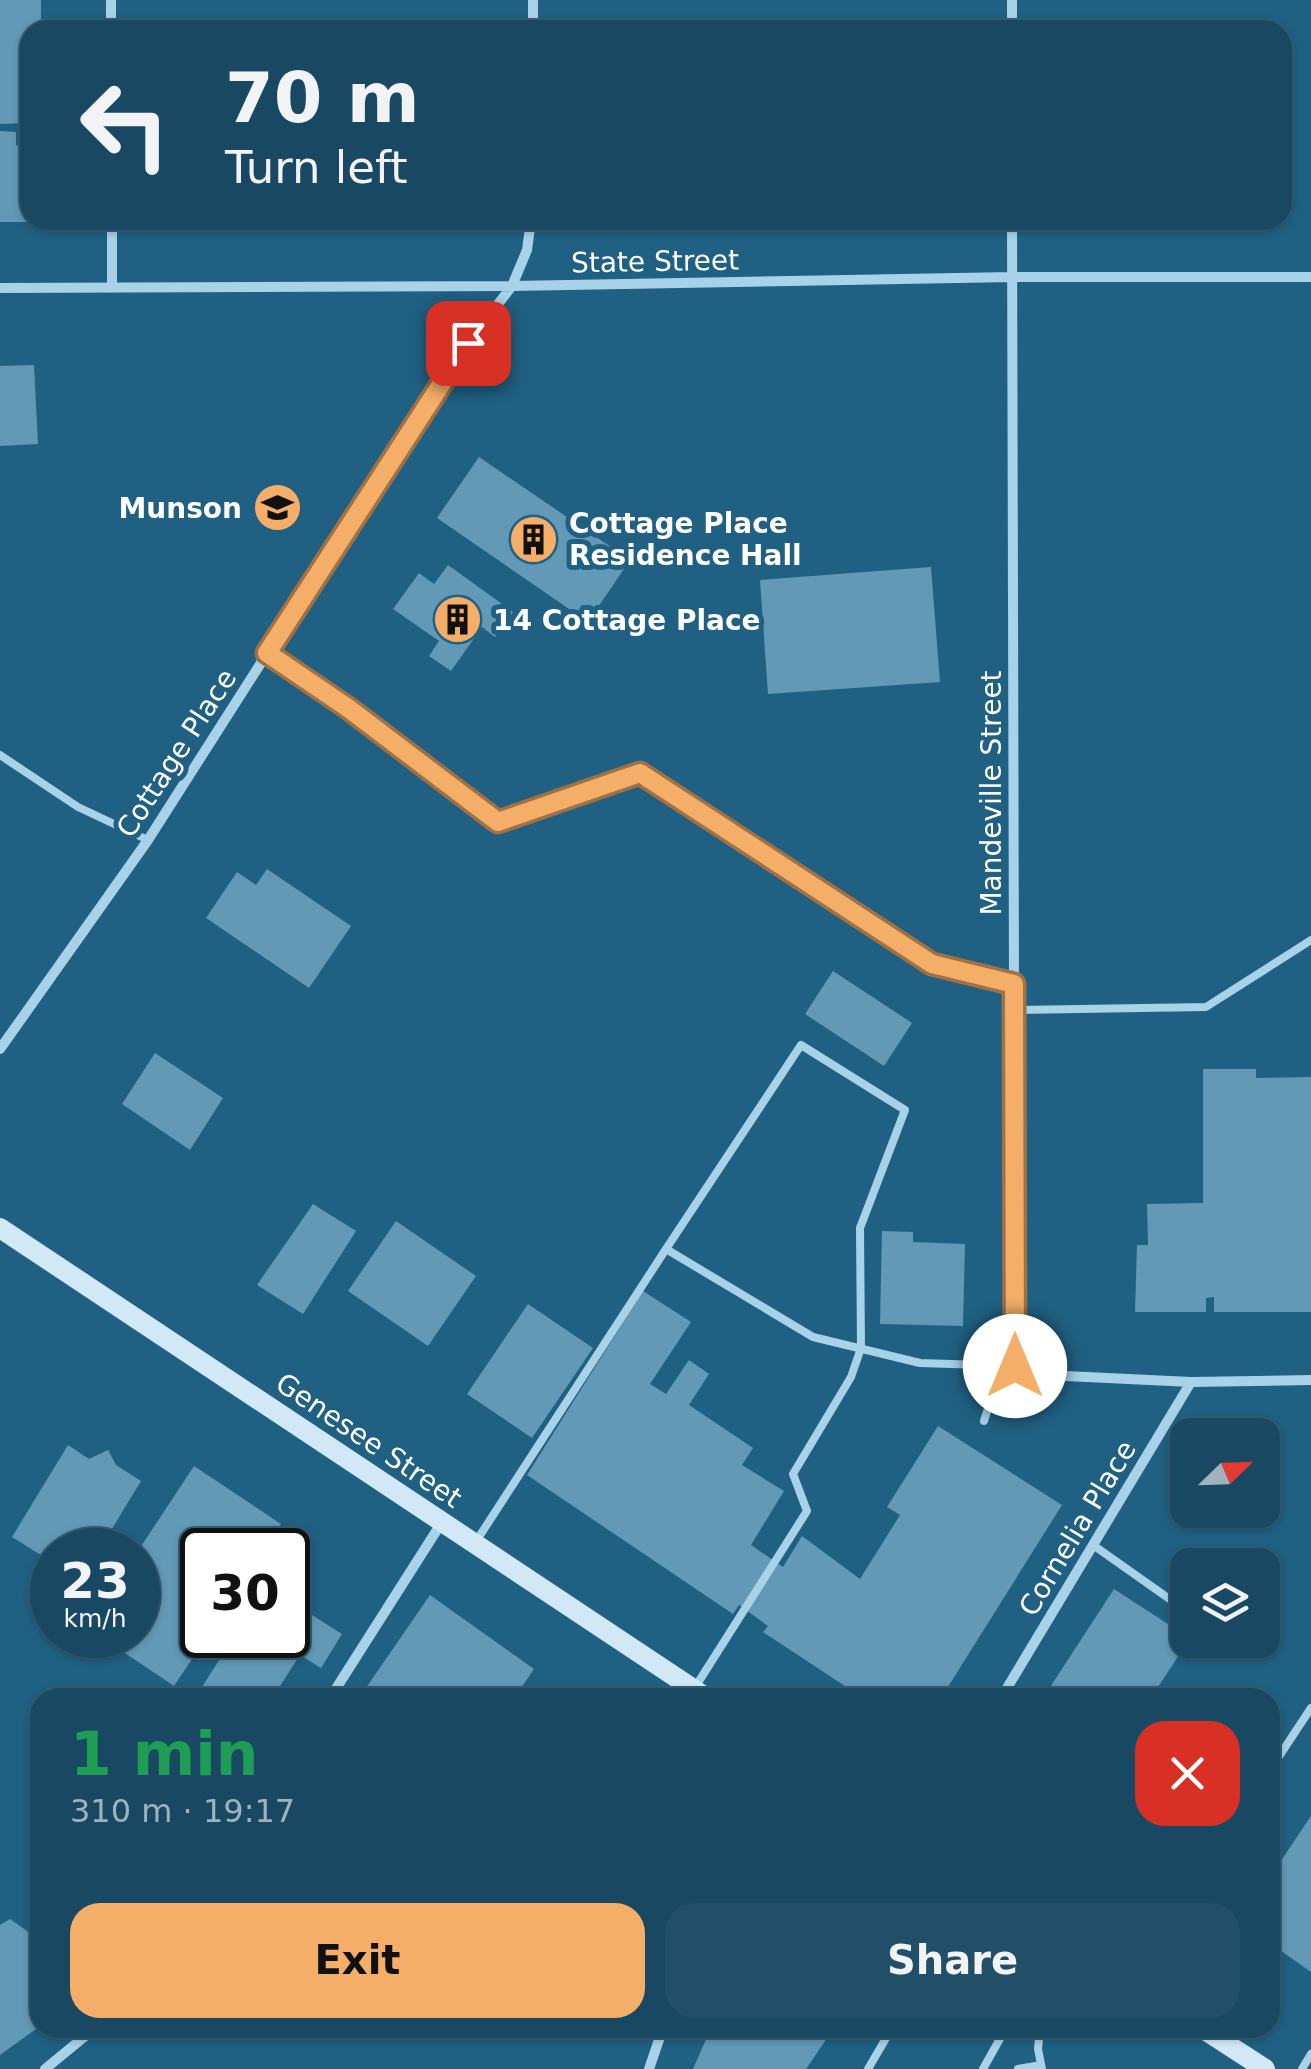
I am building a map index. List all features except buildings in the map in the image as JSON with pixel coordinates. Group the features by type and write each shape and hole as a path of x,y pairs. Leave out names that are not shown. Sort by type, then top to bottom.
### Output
{"main road":[{"name":"Genesee Street","path":"0,1228 692,1688"},
{"path":"1217,2038 1265,2069"}],"street":[{"path":"112,230 112,286"},
{"name":"Cottage Place","path":"0,1048 148,840 453,362 512,286 527,250 530,230"},
{"name":"Mandeville Street","path":"1012,230 1015,1366"},
{"name":"State Street","path":"0,288 1311,277"},
{"path":"1015,1366 1045,1375 1191,1382 1311,1380"},
{"name":"Cornelia Place","path":"1007,1688 1191,1382"},
{"path":"336,1688 442,1521"},
{"path":"45,2069 83,2038"},
{"path":"650,2069 661,2038"}],"lane":[{"path":"267,653 348,708 498,822 640,773 932,964 1014,984"},
{"path":"0,755 78,807 148,840"},
{"path":"1014,1010 1206,1007 1311,940"},
{"path":"474,1543 801,1045 905,1110 860,1228 861,1348 851,1377 793,1474 807,1511 703,1688"},
{"path":"666,1249 814,1336 920,1363 1015,1366"},
{"path":"984,1422 990,1402 1015,1366"},
{"path":"1093,1544 1170,1599"},
{"path":"1280,1755 1311,1708"},
{"path":"868,2069 886,2038"},
{"path":"984,2069 1001,2038"},
{"path":"1018,2069 1042,2067 1041,2038"},
{"path":"1302,2069 1311,2054"}],"place":[{"name":"Munson","path":"277,508"},
{"name":"Cottage Place Residence Hall","path":"534,539"},
{"name":"14 Cottage Place","path":"458,620"}],"route":[{"path":"468,343 267,653 348,708 498,822 640,773 932,964 1014,984 1015,1366"}]}
